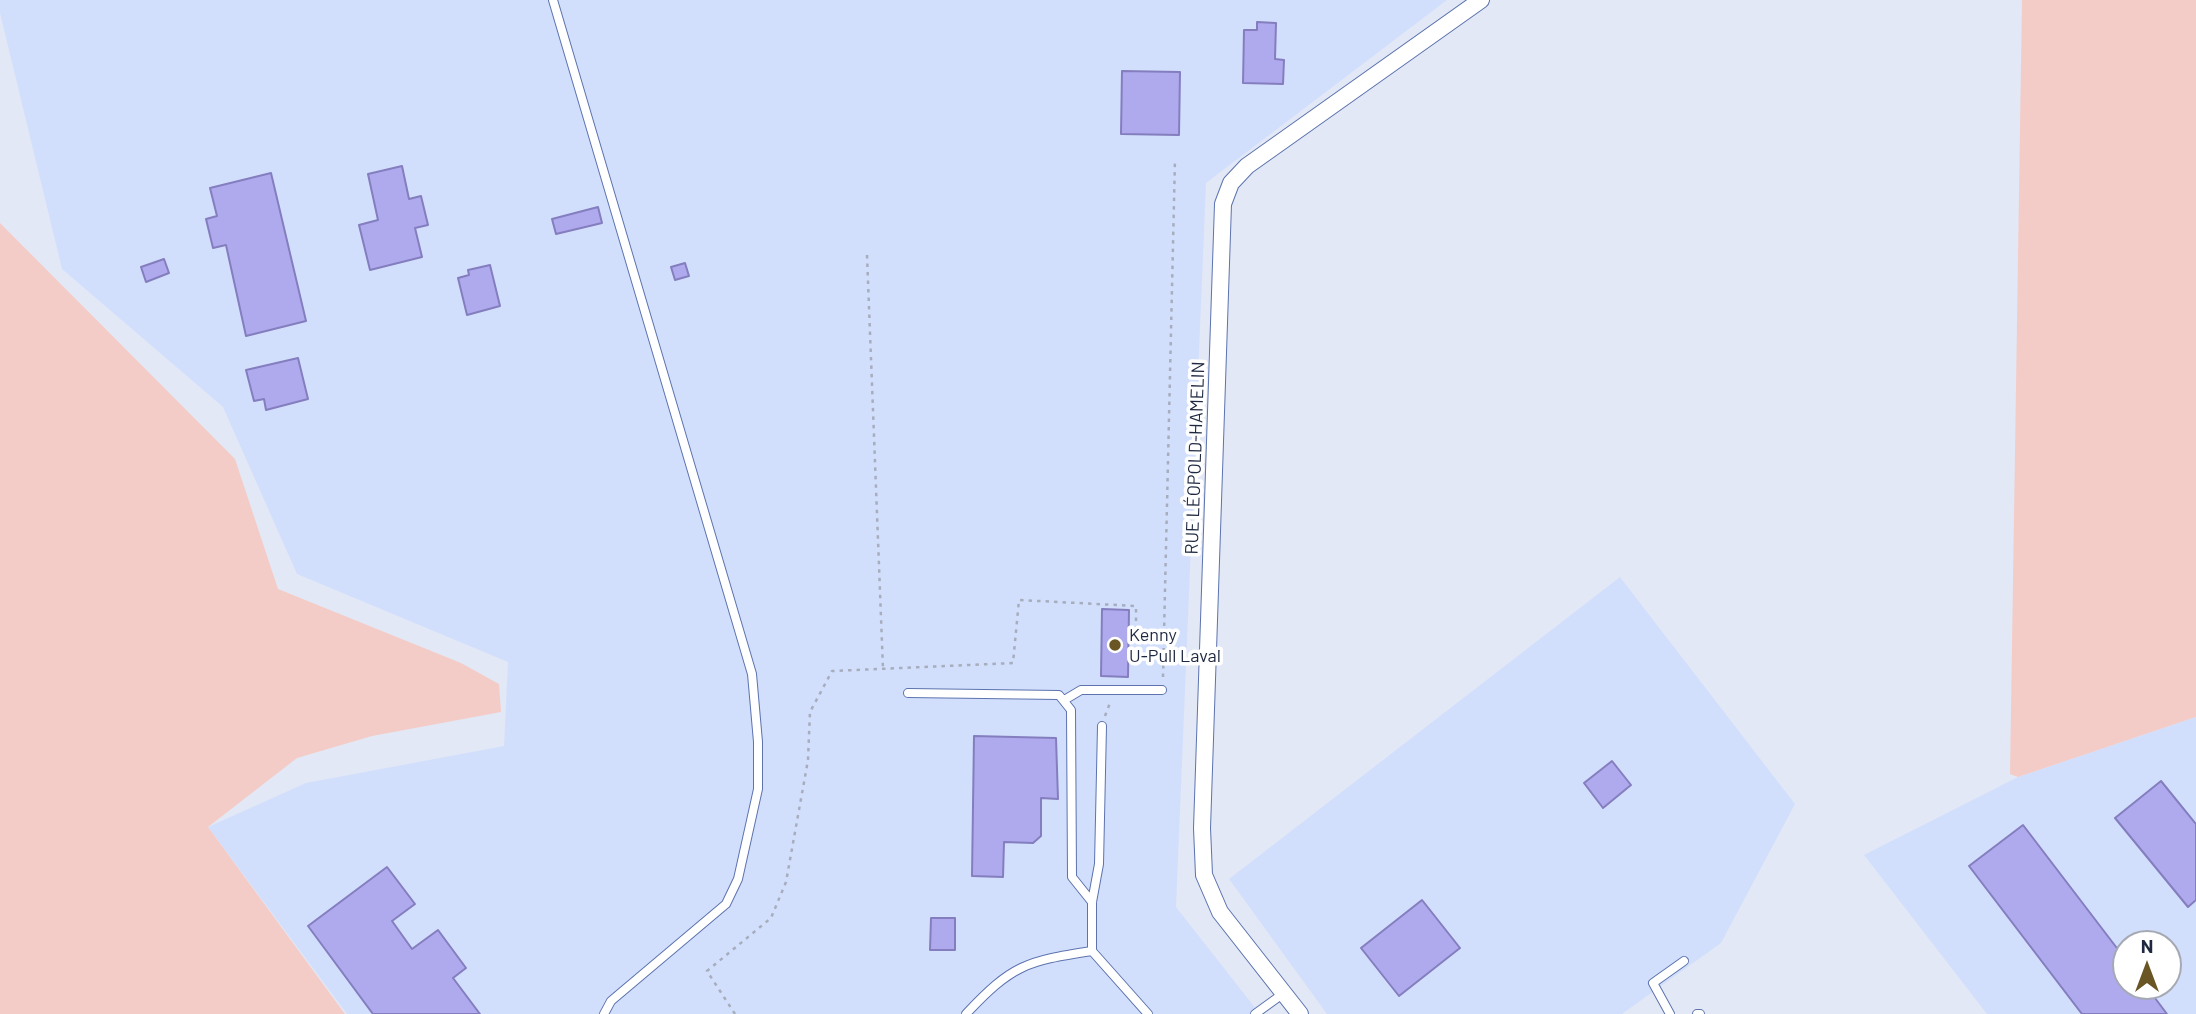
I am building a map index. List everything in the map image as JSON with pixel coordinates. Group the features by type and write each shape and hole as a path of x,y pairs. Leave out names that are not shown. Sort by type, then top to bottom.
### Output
{"street":[{"name":"RUE LÉOPOLD-HAMELIN","path":"1300,1014 1220,912 1204,875 1202,814 1223,204 1231,183 1247,166 1480,0"}],"lane":[{"path":"553,0 752,674 758,742 758,789 738,879 726,904 611,1001 604,1014"},
{"path":"1066,699 1081,690 1162,690"},
{"path":"908,693 1059,695 1066,699 1071,710 1072,877 1092,902"},
{"path":"1102,726 1099,864 1092,902 1092,951 1148,1014"},
{"path":"966,1014 998,980 1039,959 1092,951"},
{"path":"1670,1014 1653,983 1684,961"},
{"path":"1255,1014 1284,993"}],"path":[{"path":"1162,690 1175,159"},
{"path":"867,255 883,669"},
{"path":"736,1014 707,971 771,918 786,882 808,760 810,712 832,671 1013,663 1019,600 1113,607 1136,606 1136,642 1129,642"}],"shaded area":[{"path":"0,0 1447,0 1206,183 1176,907 1260,1014 347,1014 208,827 306,783 504,746 508,662 297,574 223,407 62,269 0,13"},
{"path":"2022,0 2196,0 2196,717 2018,777 2010,774"},
{"path":"0,223 235,459 278,589 461,663 499,684 501,712 372,736 297,758 208,827 345,1014 0,1014"},
{"path":"1620,577 1795,804 1721,943 1622,1014 1327,1014 1229,879"},
{"path":"2196,717 2196,1014 1987,1014 1864,855 2018,777"}],"building":[{"path":"1257,22 1276,23 1275,59 1284,60 1283,84 1243,83 1244,30 1257,30"},
{"path":"1122,71 1180,72 1179,135 1121,134"},
{"path":"402,166 409,199 421,196 428,225 415,228 422,257 370,270 359,225 378,220 368,174"},
{"path":"271,173 306,321 246,336 226,245 213,248 206,219 217,216 210,188"},
{"path":"598,207 602,223 556,234 552,219"},
{"path":"164,259 169,273 146,282 141,267"},
{"path":"685,263 689,276 675,280 671,267"},
{"path":"490,265 500,306 467,315 458,278 469,275 468,270"},
{"path":"298,358 308,399 266,410 264,399 254,401 246,370"},
{"name":"Kenny U-Pull Laval","path":"1102,609 1129,610 1128,677 1101,676"},
{"path":"974,736 1056,738 1058,799 1041,798 1041,836 1033,843 1004,842 1003,877 972,876"},
{"path":"1612,761 1631,785 1603,808 1584,783"},
{"path":"2161,781 2196,824 2196,900 2188,907 2115,818"},
{"path":"2023,825 2112,942 2112,1000 2156,1000 2167,1014 2082,1014 1969,866"},
{"path":"387,867 415,904 392,921 412,949 438,930 466,968 453,978 480,1014 373,1014 308,926"},
{"path":"1422,900 1460,948 1399,996 1361,948"},
{"path":"931,918 955,918 955,950 930,950"}],"place":[{"name":"Kenny U-Pull Laval","path":"1115,645"}]}
